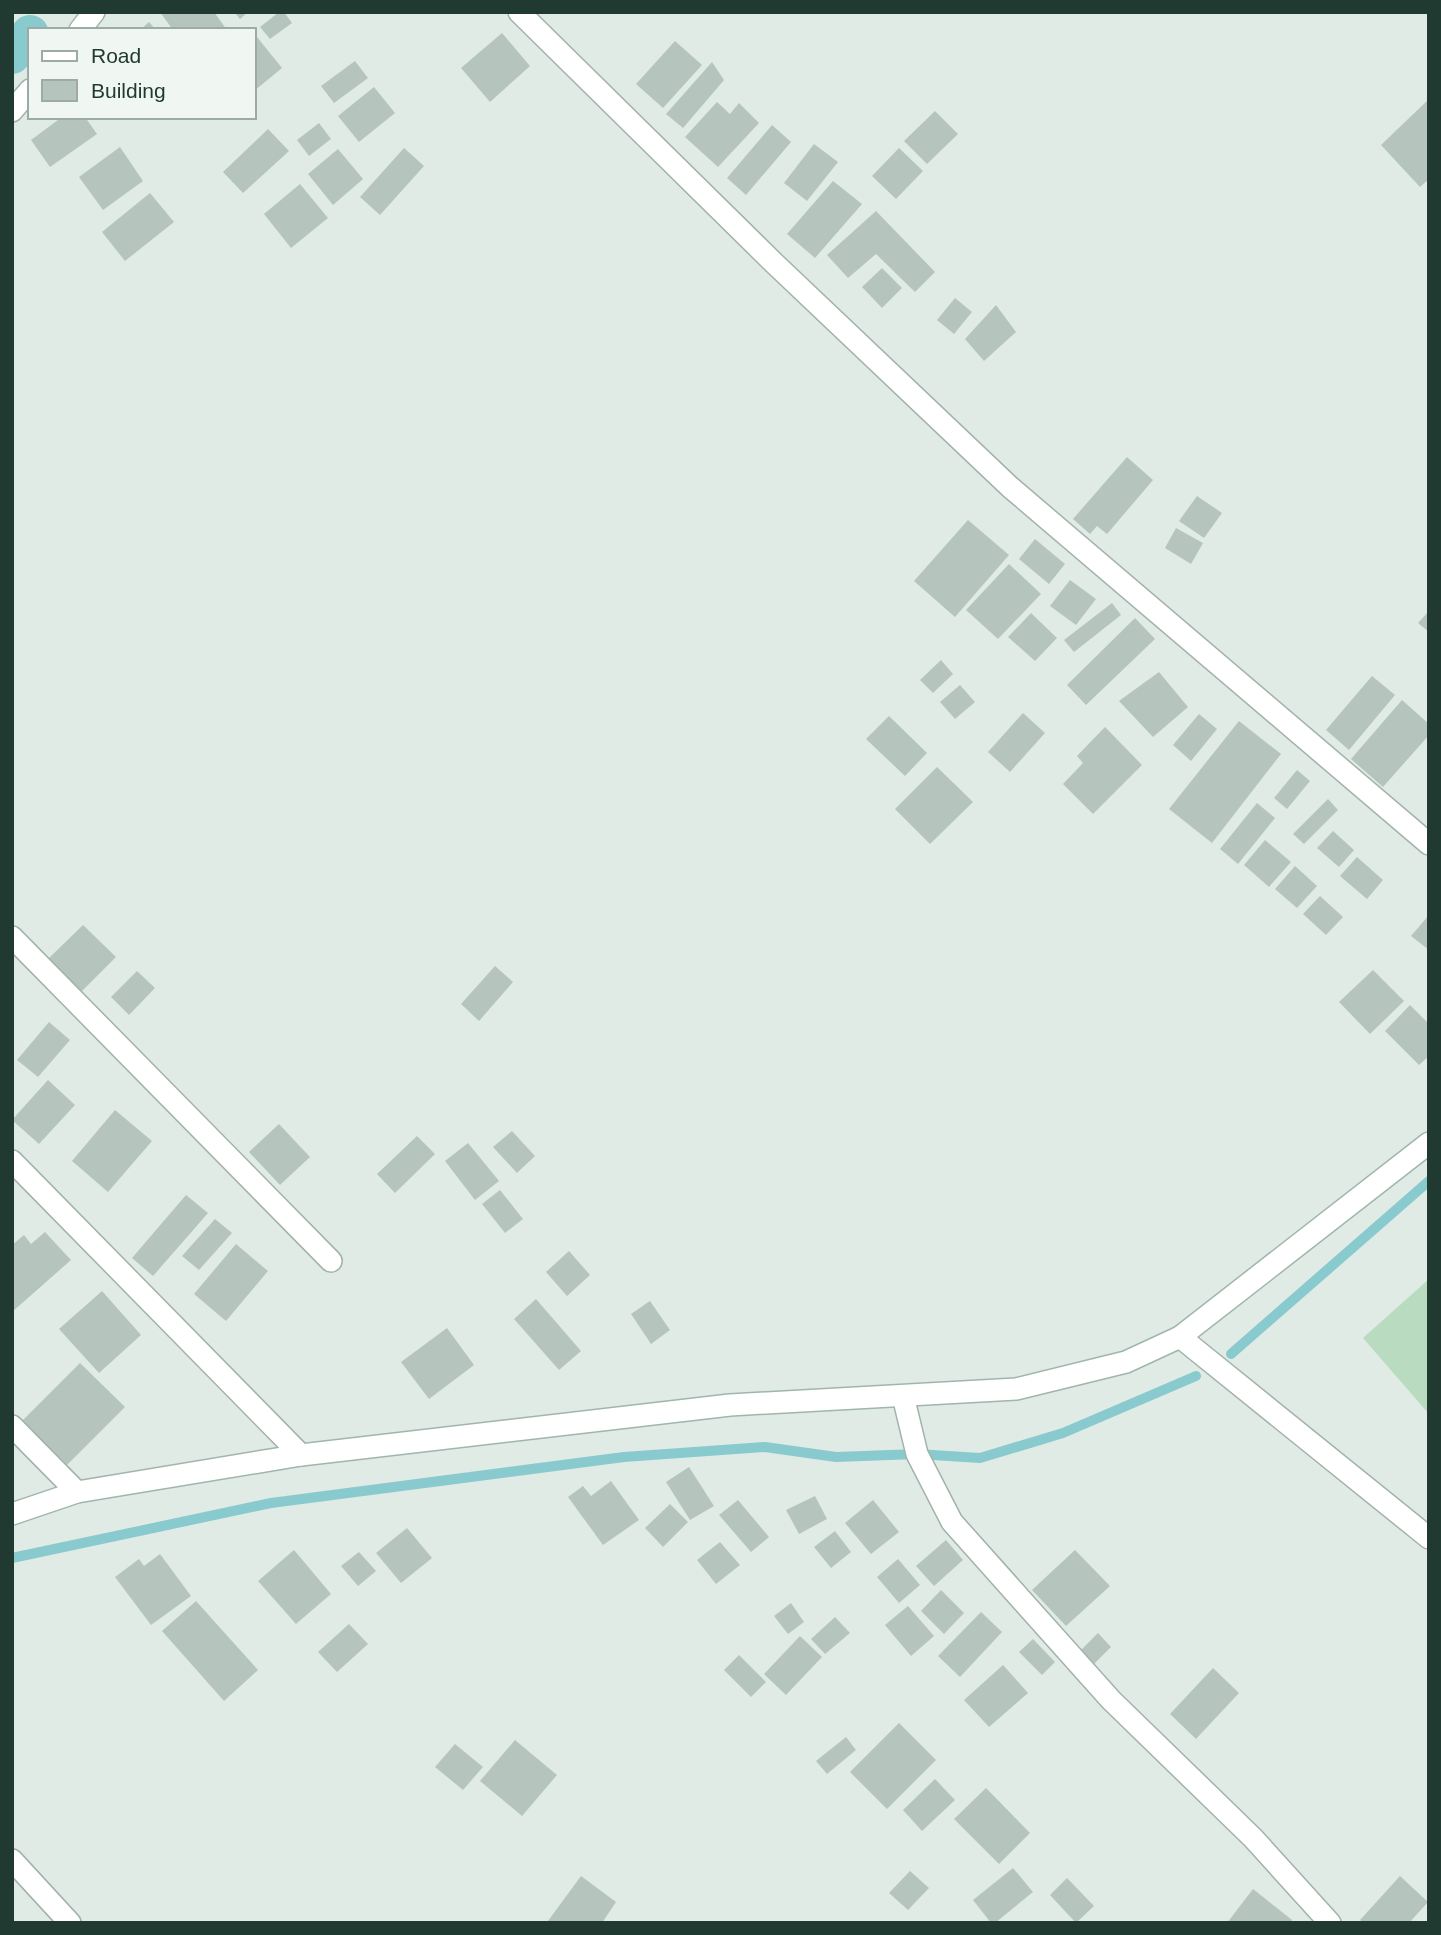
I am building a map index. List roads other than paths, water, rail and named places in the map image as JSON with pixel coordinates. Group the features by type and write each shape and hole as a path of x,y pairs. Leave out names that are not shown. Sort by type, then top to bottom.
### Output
{"street":[{"path":"82,28 94,12"},
{"path":"519,12 775,264 1010,487 1429,844"},
{"path":"12,111 28,92"},
{"path":"12,937 331,1261"},
{"path":"12,1514 77,1492 301,1455 730,1405 1016,1389 1126,1362 1180,1337 1429,1143"},
{"path":"12,1161 301,1455"},
{"path":"1180,1337 1429,1538"},
{"path":"903,1396 917,1454 952,1522 1111,1700 1253,1838 1330,1923"},
{"path":"12,1426 77,1492"},
{"path":"12,1860 70,1923"}],"waterway":[{"path":"12,55 28,36"},
{"path":"1231,1354 1429,1181"},
{"path":"12,1558 271,1503 624,1457 765,1447 836,1457 917,1454 980,1458 1063,1433 1196,1376"}]}
